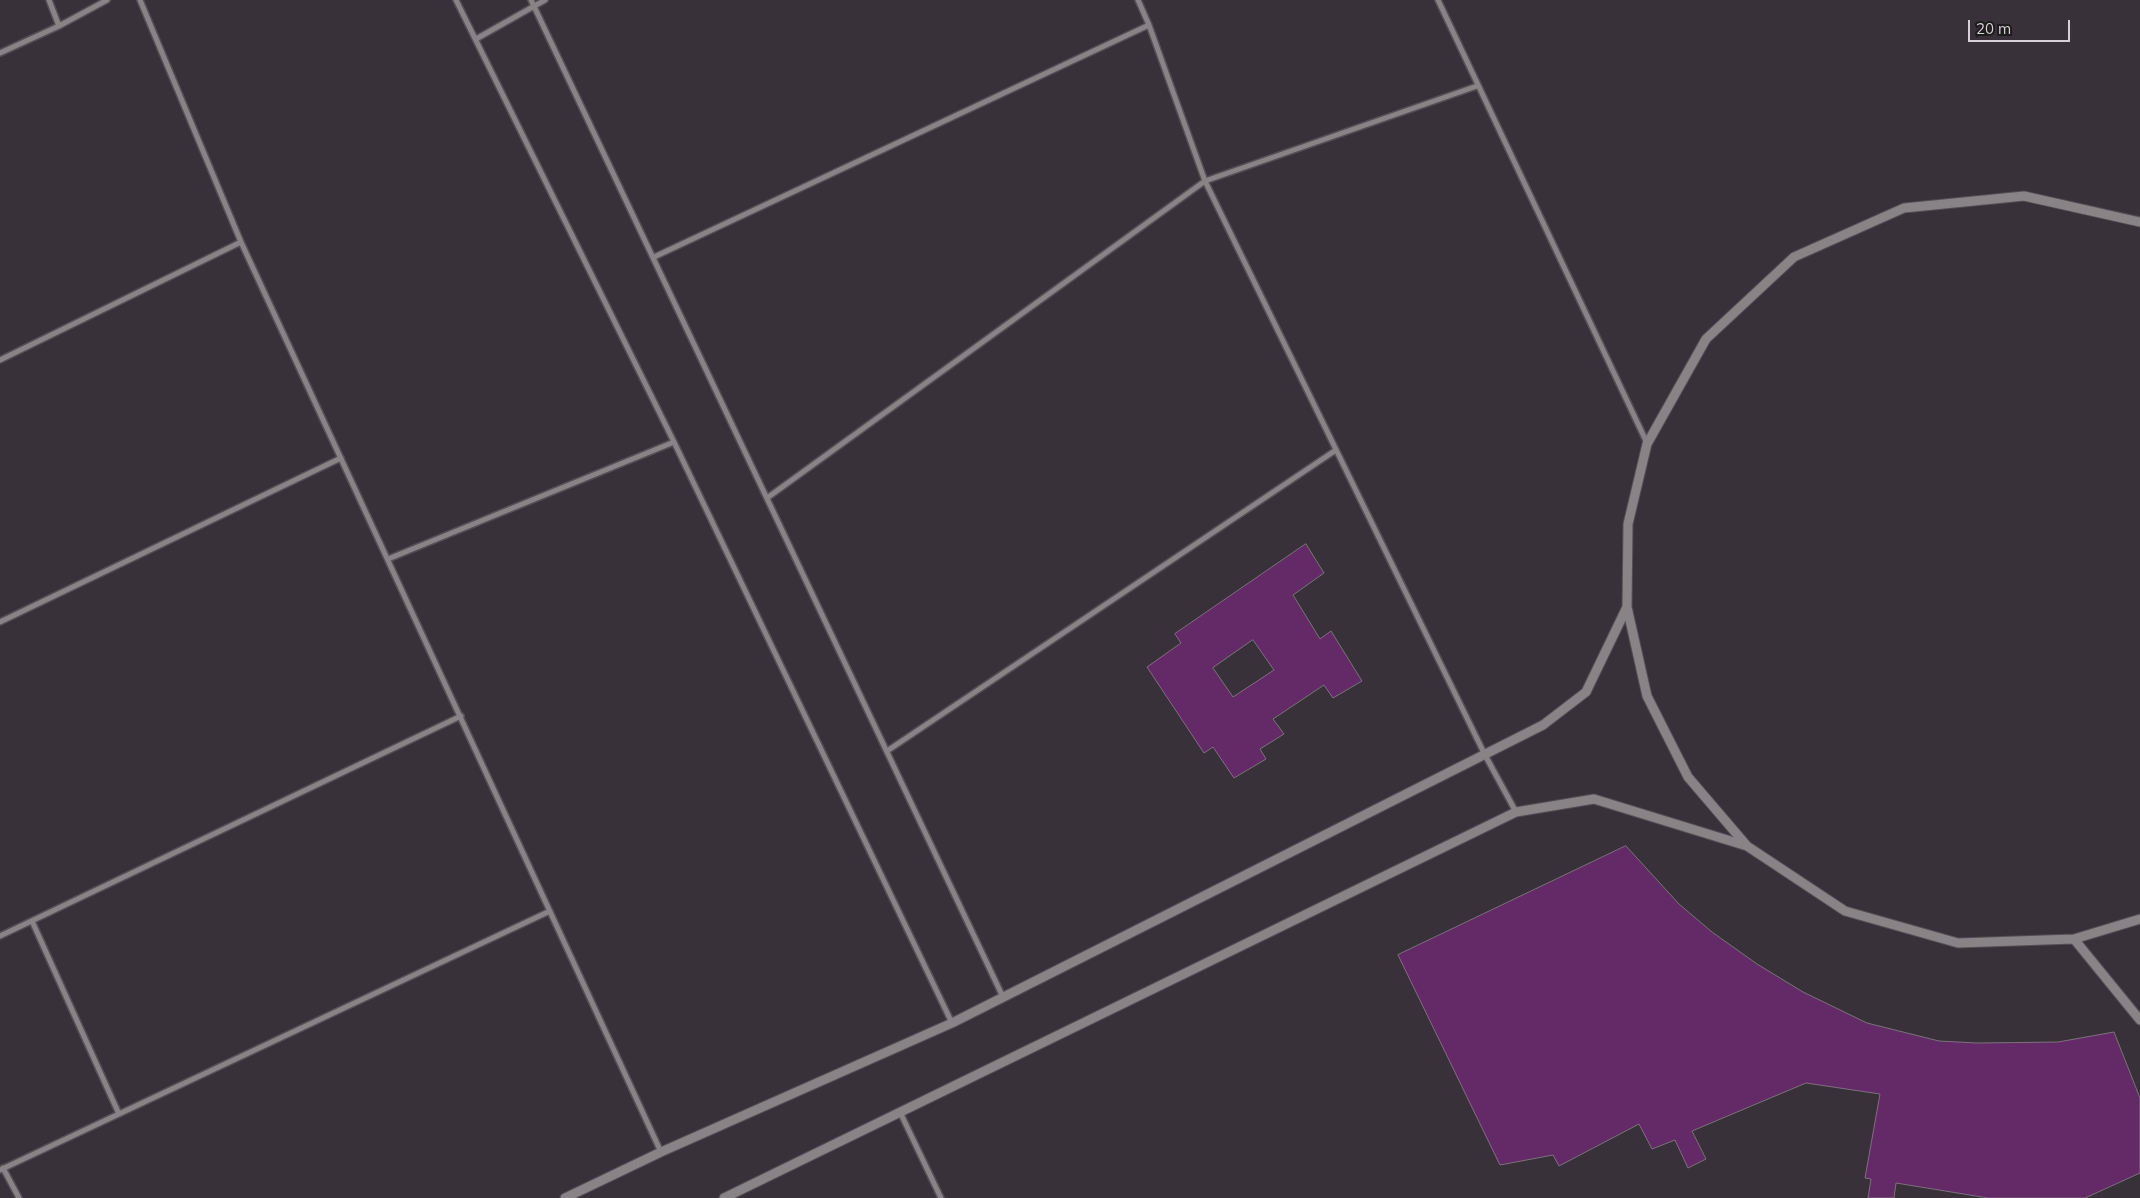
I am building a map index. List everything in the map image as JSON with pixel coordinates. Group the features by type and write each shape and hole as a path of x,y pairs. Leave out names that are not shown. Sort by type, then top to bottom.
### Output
{"street":[{"path":"49,0 59,26"},
{"path":"0,53 59,26 107,0"},
{"path":"140,0 241,242 661,1152"},
{"path":"456,0 674,442 952,1023"},
{"path":"531,0 1003,998"},
{"path":"476,39 546,0"},
{"path":"1138,0 1149,25 1205,181 1485,755 1516,812"},
{"path":"1438,0 1647,444"},
{"path":"654,257 1149,25"},
{"path":"767,498 1205,181 1477,86"},
{"path":"2140,222 2024,196 1904,208 1794,257 1706,338 1647,444 1628,524 1627,607 1647,696 1688,777 1747,846 1845,911 1958,943 2074,939 2140,919"},
{"path":"0,360 241,242"},
{"path":"388,560 674,442"},
{"path":"887,751 1336,450"},
{"path":"0,622 341,458"},
{"path":"565,1198 661,1152 952,1023 1543,725 1586,692 1627,607"},
{"path":"0,936 460,716"},
{"path":"724,1198 1516,812 1594,799 1747,846"},
{"path":"19,1198 2,1169 550,911"},
{"path":"32,920 119,1114"},
{"path":"2074,939 2140,1020"},
{"path":"900,1111 941,1198"}],"building":[{"path":"1306,544 1324,573 1293,595 1320,639 1331,631 1362,681 1333,698 1324,685 1273,719 1284,734 1260,749 1266,759 1234,778 1213,747 1204,753 1147,667 1181,643 1175,634","holes":["1253,640 1274,670 1233,697 1213,668"]},
{"path":"1626,846 1679,904 1712,932 1757,964 1803,992 1867,1023 1939,1041 1977,1043 2058,1042 2114,1032 2140,1098 2140,1173 2085,1198 1988,1198 1896,1183 1894,1198 1868,1198 1871,1179 1865,1178 1880,1094 1806,1083 1692,1131 1706,1159 1688,1168 1675,1140 1652,1149 1639,1124 1559,1166 1553,1155 1500,1165 1398,955"}]}
